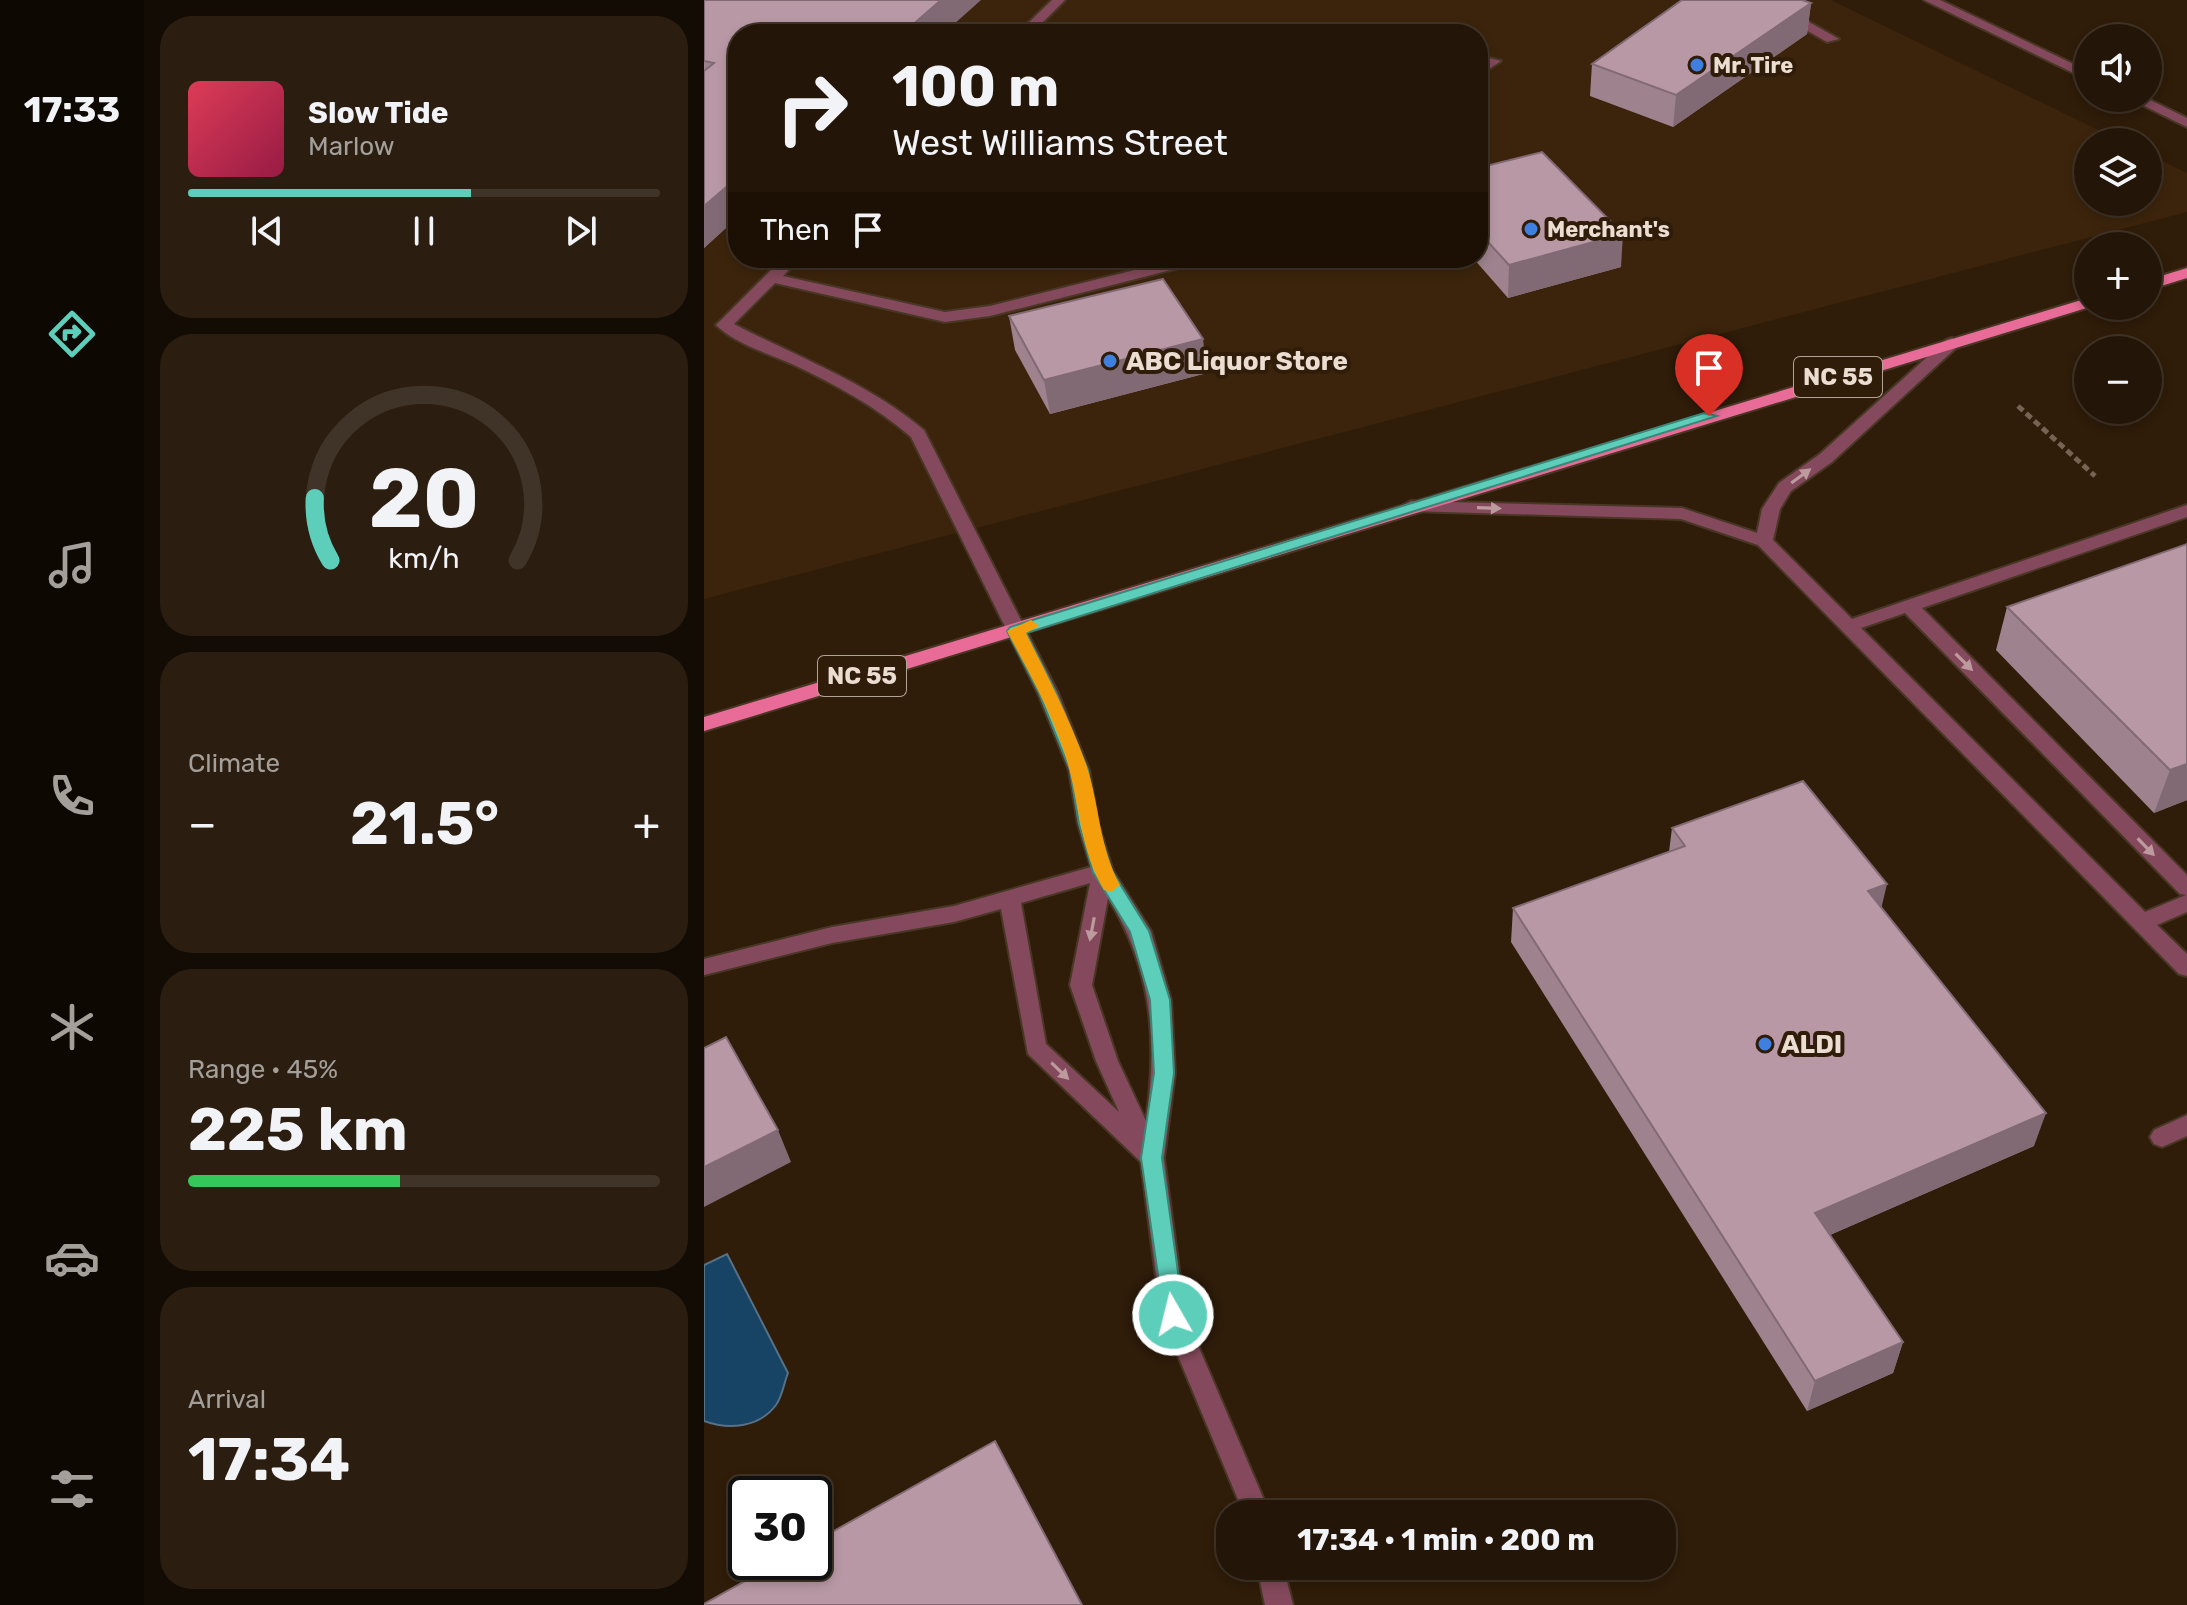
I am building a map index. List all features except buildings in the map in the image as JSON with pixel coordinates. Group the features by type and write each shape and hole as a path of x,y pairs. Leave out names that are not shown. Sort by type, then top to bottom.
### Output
{"main road":[{"path":"2162,281 2187,273"},
{"name":"NC 55","path":"704,724 1016,631 1411,506 2074,307"}],"street":[{"path":"1034,24 1059,0"},
{"path":"1760,0 1832,39"},
{"path":"1930,0 2074,69"},
{"path":"1488,65 1494,61"},
{"path":"2162,111 2187,123"},
{"path":"724,325 782,268"},
{"path":"772,278 945,317 990,311 1161,268"},
{"path":"704,320 724,325 762,347 853,386 892,409 918,434 1048,693 1079,770 1088,824 1103,872 1140,931 1160,1000 1164,1073 1152,1158 1173,1315 1251,1500"},
{"path":"1764,541 1771,509 1785,487 1826,458 1952,343"},
{"path":"1411,506 1682,514 1764,541 2187,968"},
{"path":"1849,626 2187,511"},
{"path":"1909,606 2187,888"},
{"path":"704,967 832,935 954,914 1103,872"},
{"path":"1103,872 1081,985 1107,1061 1152,1158"},
{"path":"1010,899 1036,1048 1152,1158"},
{"path":"2143,922 2187,903"},
{"path":"2162,1137 2187,1125"},
{"path":"1273,1580 1279,1605"}],"path":[{"path":"2018,406 2095,476"}],"shaded area":[{"path":"704,0 1831,0 2094,128 2074,128 2074,216 2162,216 2162,161 2187,173 2187,212 2110,232 2074,232 2074,241 704,599"}],"water":[{"path":"727,1254 788,1373 778,1402 769,1413 752,1423 733,1426 704,1421 704,1265"}],"slow traffic":[{"path":"1031,626 1016,631 1048,693 1079,770 1088,824 1103,872 1111,885"}],"place":[{"name":"Mr. Tire","path":"1697,65"},
{"name":"Merchant's","path":"1531,229"},
{"name":"ABC Liquor Store","path":"1110,361"},
{"name":"ALDI","path":"1765,1044"}],"route":[{"path":"1173,1315 1152,1158 1164,1073 1160,1000 1140,931 1103,872 1088,824 1079,770 1048,693 1016,631 1709,416"}]}
